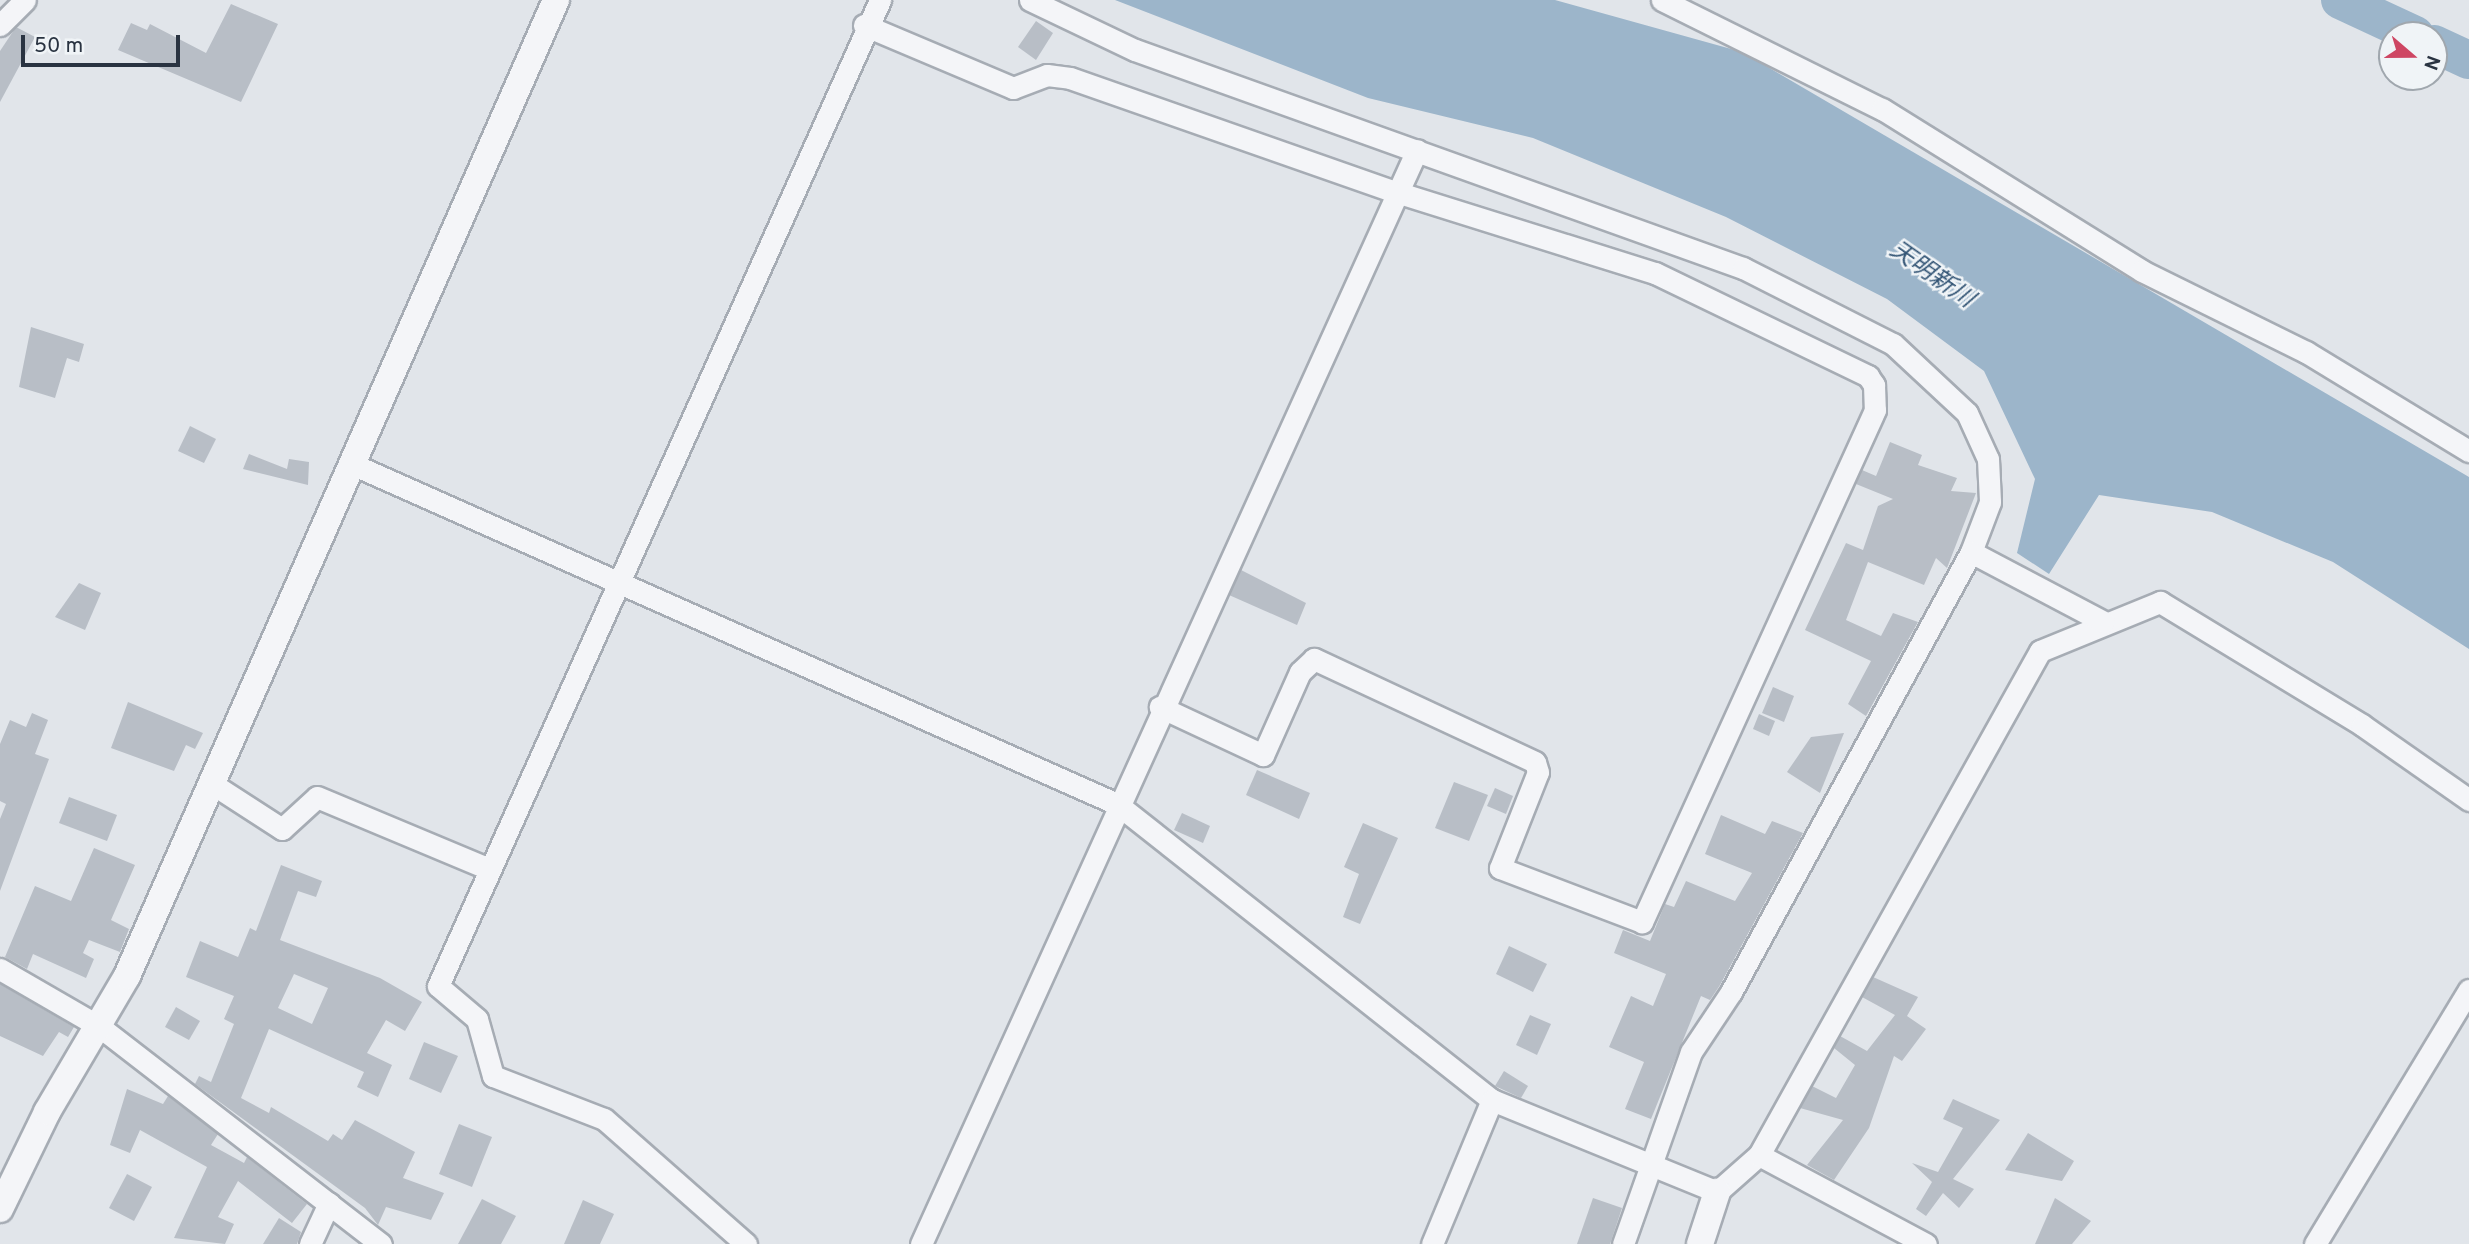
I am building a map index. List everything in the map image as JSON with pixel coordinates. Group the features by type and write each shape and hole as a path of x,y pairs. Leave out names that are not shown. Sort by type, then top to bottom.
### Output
{"street":[{"path":"0,25 25,0"},
{"path":"0,1209 47,1112 100,1027 214,785 556,0"},
{"path":"746,1244 604,1119 493,1076 477,1019 438,986 864,25 880,0"},
{"path":"1030,0 1135,50 1743,268 1893,344 1967,413 1988,459 1990,502 1971,552 1738,981 1691,1052 1623,1244"},
{"path":"1662,0 1882,109 2142,271 2306,352 2469,451"},
{"path":"864,25 1013,88 1059,75 1392,191 1655,273 1868,376 1874,385 1875,410 1648,915 1634,923 1500,869 1538,772 1535,762 1314,659 1300,672 1263,755 1160,707"},
{"path":"921,1244 1392,191 1417,150"},
{"path":"352,464 616,584 1117,804 1492,1100 1651,1169 1717,1192"},
{"path":"1971,552 2104,622"},
{"path":"1700,1244 1717,1192 1759,1155 2040,651 2147,605 2169,606 2362,725 2469,800"},
{"path":"214,785 282,829 317,797 489,869"},
{"path":"0,969 100,1027 381,1244"},
{"path":"2315,1244 2469,990"},
{"path":"1432,1244 1492,1100"},
{"path":"1759,1155 1926,1244"},
{"path":"310,1244 329,1203"}],"water":[{"name":"天明新川","path":"1115,0 1555,0 1742,52 2469,477 2469,649 2333,562 2212,512 2099,495 2049,574 2017,553 2035,479 1984,371 1887,299 1726,217 1533,138 1368,98"}],"building":[{"path":"231,4 278,24 241,102 118,50 131,23 147,30 150,24 206,53"},
{"path":"1036,21 1053,33 1036,60 1018,47"},
{"path":"16,27 35,37 0,102 0,51"},
{"path":"31,327 84,344 79,362 67,358 55,398 19,387"},
{"path":"190,426 216,439 204,463 178,451"},
{"path":"1890,442 1922,455 1918,465 1957,478 1951,491 1976,493 1947,568 1936,558 1924,585 1868,562 1846,620 1881,636 1893,613 1918,622 1866,716 1848,704 1871,661 1805,630 1846,543 1863,550 1878,506 1893,499 1856,484 1862,470 1876,476"},
{"path":"249,454 287,469 289,459 309,462 308,485 243,469"},
{"path":"1241,570 1306,603 1297,625 1229,595"},
{"path":"79,583 101,593 85,630 55,617"},
{"path":"1773,687 1794,696 1784,722 1762,713"},
{"path":"128,702 203,733 195,749 186,745 174,771 111,748"},
{"path":"32,713 48,720 35,754 49,759 0,891 0,819 6,804 0,801 0,744 10,720 26,727"},
{"path":"1759,714 1775,721 1769,736 1753,729"},
{"path":"1844,733 1820,793 1787,772 1811,737"},
{"path":"1257,770 1310,793 1299,819 1246,795"},
{"path":"1454,782 1488,795 1469,841 1435,828"},
{"path":"1495,788 1513,796 1506,814 1487,806"},
{"path":"69,797 117,815 107,841 59,823"},
{"path":"1182,813 1210,826 1203,843 1174,830"},
{"path":"1721,815 1765,834 1772,821 1803,833 1720,985 1710,1000 1701,996 1651,1119 1625,1109 1644,1062 1609,1047 1631,996 1653,1006 1666,974 1614,953 1623,930 1650,941 1665,904 1674,907 1686,881 1735,901 1752,873 1705,854"},
{"path":"1363,823 1398,838 1360,924 1343,917 1359,874 1344,867"},
{"path":"94,848 135,865 111,920 129,929 120,952 89,940 83,953 94,959 86,978 33,954 27,969 5,957 35,886 71,901"},
{"path":"281,865 322,881 316,897 298,891 280,940 380,978 422,1002 405,1031 386,1020 367,1053 392,1065 378,1097 357,1087 364,1072 269,1029 241,1098 269,1113 271,1107 328,1141 333,1134 342,1140 355,1120 415,1152 403,1178 444,1193 431,1220 386,1207 378,1225 365,1208 195,1084 199,1076 211,1082 234,1024 224,1019 234,996 186,977 200,941 238,957 250,928 256,931","holes":["294,974 328,988 312,1024 278,1008"]},
{"path":"1509,946 1547,964 1533,992 1496,974"},
{"path":"1873,977 1918,997 1907,1016 1926,1029 1902,1061 1894,1056 1869,1128 1834,1180 1807,1165 1843,1120 1800,1108 1812,1086 1836,1098 1855,1065 1834,1048 1840,1036 1867,1051 1895,1015 1862,997"},
{"path":"0,984 74,1027 68,1037 59,1032 43,1056 0,1036"},
{"path":"176,1007 200,1021 189,1040 165,1027"},
{"path":"1530,1015 1551,1024 1537,1055 1516,1045"},
{"path":"424,1042 458,1056 441,1093 409,1079"},
{"path":"1504,1071 1528,1086 1521,1098 1495,1086"},
{"path":"127,1089 163,1104 168,1096 218,1134 211,1145 244,1163 247,1157 307,1204 292,1223 238,1181 218,1217 234,1224 225,1244 174,1238 207,1167 140,1130 130,1153 110,1145"},
{"path":"1953,1099 2000,1120 1953,1179 1974,1189 1959,1208 1943,1193 1926,1216 1916,1209 1932,1182 1912,1163 1938,1172 1963,1128 1943,1119"},
{"path":"459,1124 492,1137 472,1187 439,1174"},
{"path":"2028,1133 2074,1161 2062,1181 2005,1170"},
{"path":"127,1174 152,1187 134,1221 109,1208"},
{"path":"1593,1198 1622,1208 1610,1244 1577,1244"},
{"path":"2055,1198 2091,1221 2072,1244 2035,1244"},
{"path":"482,1199 516,1216 501,1244 458,1244"},
{"path":"583,1200 614,1214 600,1244 564,1244"},
{"path":"279,1218 301,1232 297,1244 263,1244"}],"waterway":[{"path":"2340,0 2385,21"},
{"path":"2448,50 2469,60"}]}
